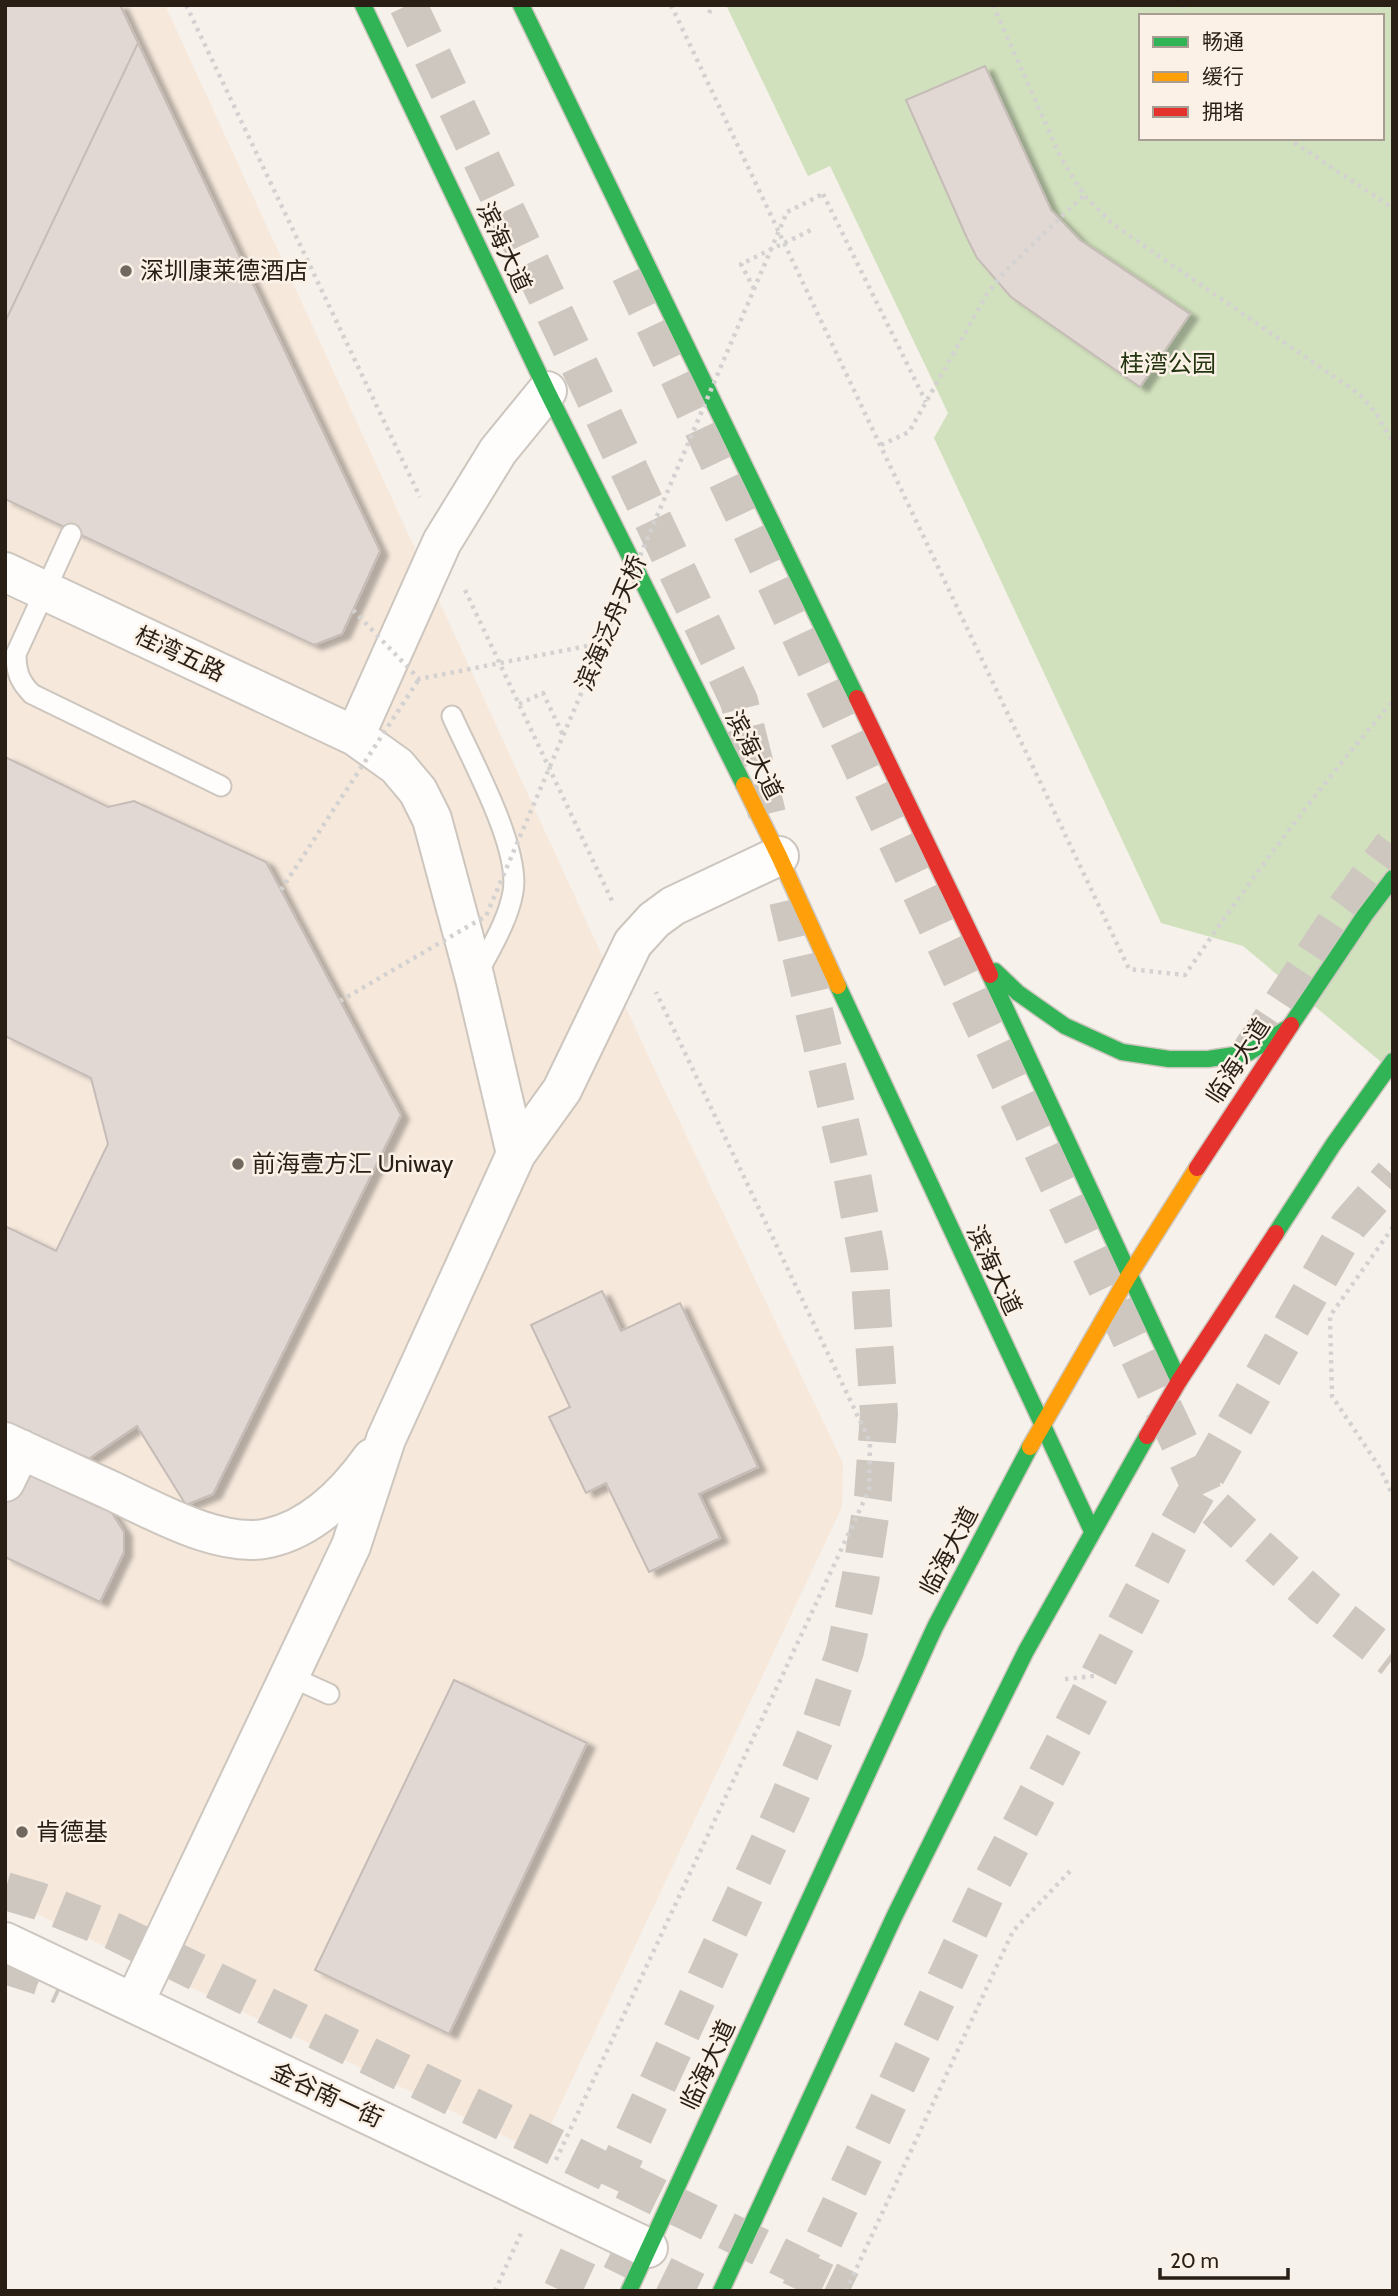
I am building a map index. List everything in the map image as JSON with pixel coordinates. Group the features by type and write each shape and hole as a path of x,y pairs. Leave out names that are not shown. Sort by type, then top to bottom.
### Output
{"main road":[{"name":"滨海大道","path":"363,5 547,391 779,856 1041,1427 1092,1531"},
{"path":"521,5 983,958 1070,1144 1128,1277 1179,1381"},
{"name":"临海大道","path":"629,2291 935,1627 1041,1427 1128,1277 1286,1029 1393,878"},
{"path":"983,958 1018,993 1065,1027 1122,1052 1169,1059 1208,1059 1248,1053 1286,1029"},
{"path":"722,2291 907,1890 1009,1683 1092,1531 1179,1381 1393,1061"}],"street":[{"path":"355,736 442,541 498,452 547,391"},
{"name":"桂湾五路","path":"5,572 355,736 397,766 418,791 432,819 475,979 516,1154"},
{"path":"134,2003 351,1546 386,1439 516,1154 562,1090 633,943 654,920 673,906 779,856"},
{"path":"10,1458 193,1528 226,1538 267,1539 292,1530 324,1511 352,1487 386,1439"},
{"name":"金谷南一街","path":"5,1941 648,2248"}],"lane":[{"path":"71,534 16,654 16,670 22,683 32,694 220,786"},
{"path":"452,716 505,834 514,862 513,891 507,914 475,979"},
{"path":"289,1676 329,1694"}],"path":[{"path":"186,5 870,1442 869,1490 495,2291"},
{"path":"671,5 1129,969 1185,975 1260,867 1342,761 1393,701"},
{"path":"709,13 713,5"},
{"path":"993,5 1061,159 1084,195 1114,225 1359,394 1375,412 1393,442"},
{"path":"1290,140 1393,208"},
{"name":"滨海泛舟天桥","path":"340,1001 486,916 787,212 823,194 926,402"},
{"path":"881,444 909,432 987,294 1006,271 1084,195"},
{"path":"754,289 741,264 813,229"},
{"path":"353,610 419,679"},
{"path":"281,890 419,679 603,643"},
{"path":"519,704 542,692 563,735"},
{"path":"1393,1227 1330,1316 1332,1396 1380,1468 1393,1496"},
{"path":"1065,1679 1094,1676"},
{"path":"846,2291 1013,1931 1072,1869"}],"shaded area":[{"path":"5,5 165,5 651,1062 843,1463 842,1507 538,2152 5,1899"}],"green space":[{"name":"桂湾公园","path":"726,5 1393,5 1393,1072 1243,946 1161,923 934,438 948,413 830,166 808,176"}],"building":[{"path":"5,5 120,5 138,43 5,322"},
{"name":"深圳康莱德酒店","path":"5,5 120,5 380,551 342,634 314,645 5,499"},
{"path":"985,66 1051,210 1080,240 1190,314 1140,387 1011,297 977,258 967,238 906,100"},
{"name":"前海壹方汇 Uniway","path":"5,757 108,807 134,801 266,862 401,1115 213,1494 186,1505 137,1426 81,1464 124,1532 124,1552 100,1602 5,1557 5,1226 56,1251 108,1144 91,1078 5,1036"},
{"path":"602,1291 621,1331 680,1303 758,1467 699,1494 720,1538 649,1572 606,1483 586,1493 549,1417 570,1407 531,1325"},
{"path":"454,1680 587,1743 449,2034 315,1970"}],"tunnel":[{"path":"408,5 739,701 767,814"},
{"path":"630,273 1207,1501 1323,1605 1393,1659"},
{"path":"1251,1051 1340,916 1393,845"},
{"path":"562,2291 788,1801 819,1728 845,1651 860,1581 873,1497 879,1414 869,1265 850,1164 787,896"},
{"path":"800,2291 990,1885 1175,1530 1349,1225 1393,1175"},
{"path":"5,1891 39,1901 113,1931 850,2291"},
{"path":"5,1965 62,1986"},
{"path":"612,2250 696,2291"}],"traffic: fast":[{"path":"363,5 547,391 744,785"},
{"path":"521,5 857,698"},
{"path":"1291,1025 1393,878"},
{"path":"995,971 1018,993 1065,1026 1122,1052 1169,1059 1208,1059 1248,1053 1286,1029"},
{"path":"990,975 1179,1381"},
{"path":"838,986 1092,1531"},
{"path":"1276,1233 1333,1145 1393,1061"},
{"path":"721,2291 895,1915 1026,1651 1147,1436"},
{"path":"629,2291 935,1627 1030,1447"}],"traffic: slow":[{"path":"744,785 838,986"},
{"path":"1030,1447 1128,1277 1197,1168"}],"traffic: jam":[{"path":"857,698 990,975"},
{"path":"1197,1168 1291,1025"},
{"path":"1147,1436 1179,1381 1276,1233"}],"place":[{"name":"深圳康莱德酒店","path":"126,271"},
{"name":"前海壹方汇 Uniway","path":"238,1164"},
{"name":"肯德基","path":"22,1832"}]}
